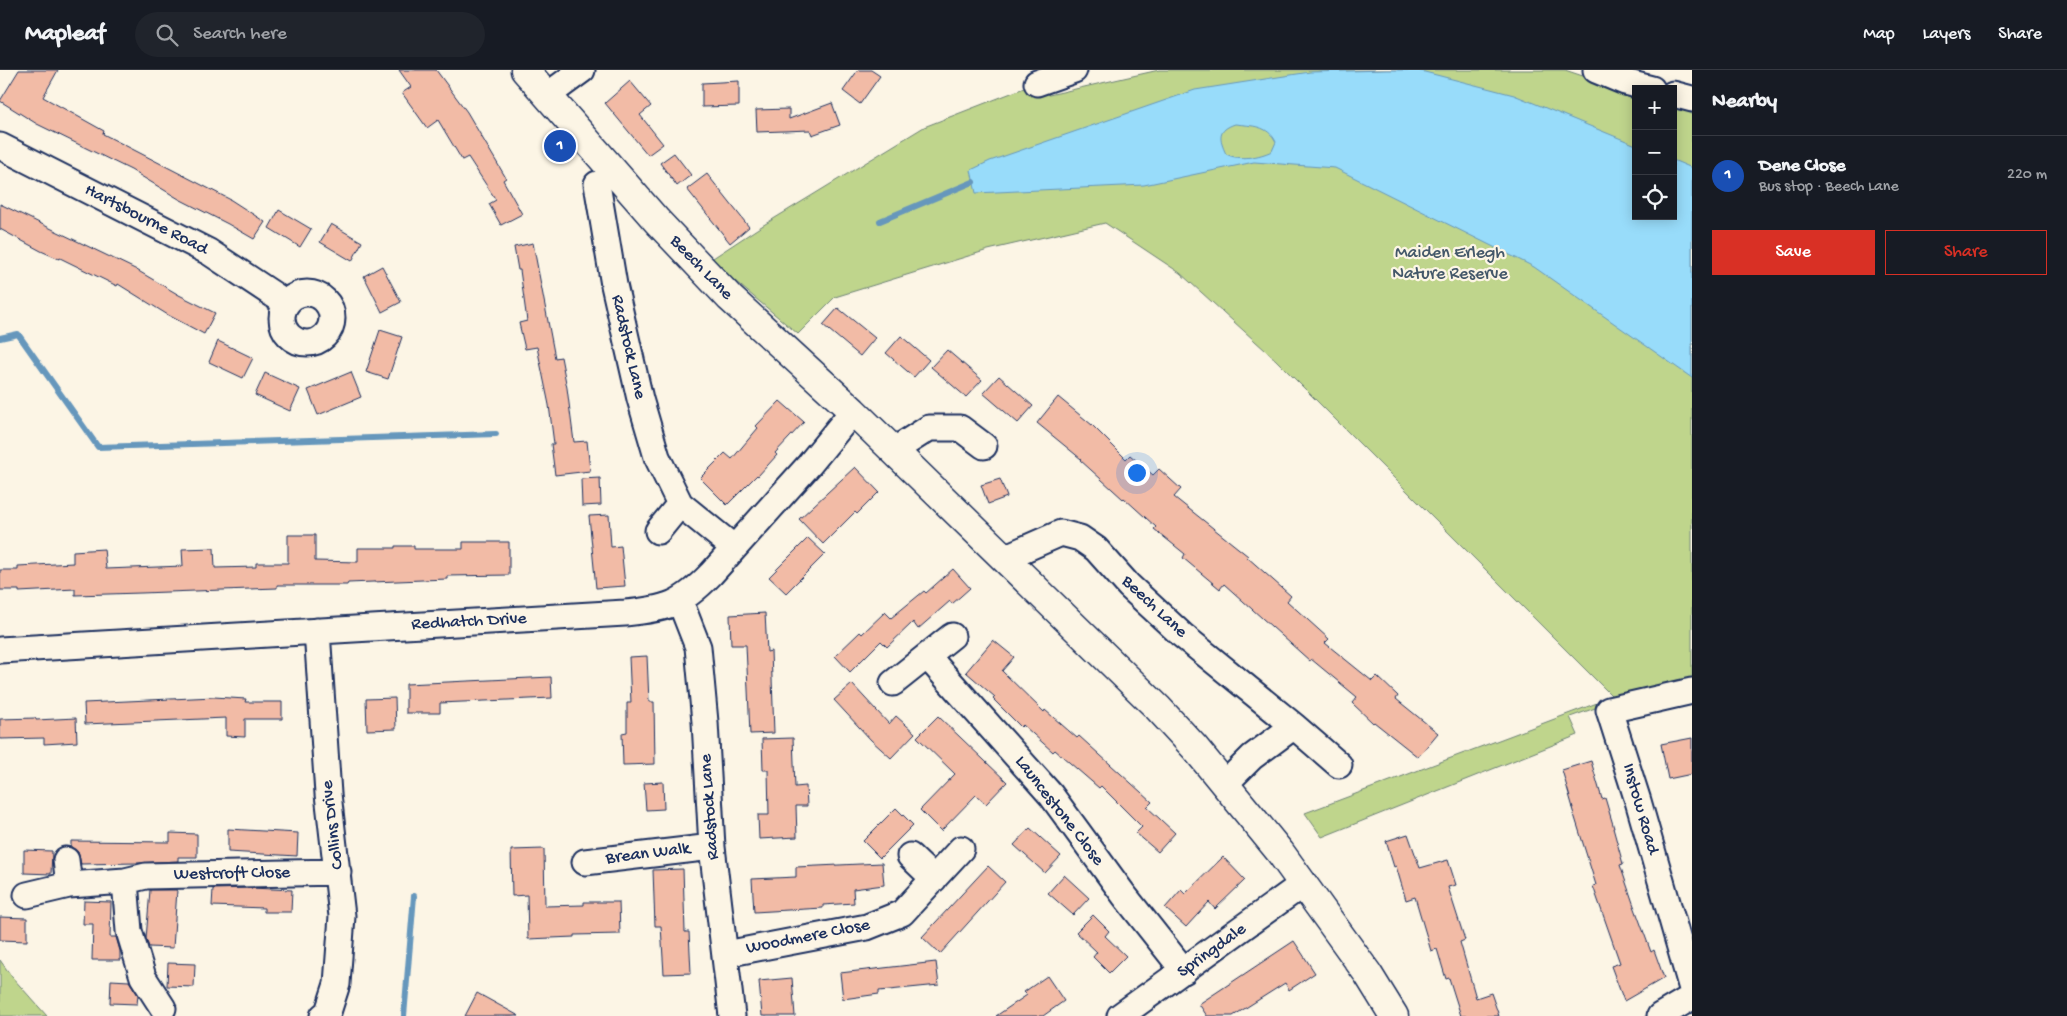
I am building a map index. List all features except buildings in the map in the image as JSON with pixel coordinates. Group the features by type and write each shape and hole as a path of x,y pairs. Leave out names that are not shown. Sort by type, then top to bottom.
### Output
{"street":[{"name":"Beech Lane","path":"525,70 618,178 722,291 853,411 1158,708 1246,809 1368,974 1394,1016"},
{"path":"548,95 582,70"},
{"path":"1037,83 1074,70"},
{"path":"1596,70 1637,85"},
{"path":"1677,95 1692,99"},
{"name":"Hartsbourne Road","path":"0,146 209,252 286,303"},
{"name":"Radstock Lane","path":"597,184 614,285 640,400 657,457 680,504 733,547"},
{"name":"Redhatch Drive","path":"0,650 657,610 680,601 695,590 809,465 853,411"},
{"path":"893,451 929,428 960,428 984,446"},
{"path":"658,531 680,504"},
{"name":"Beech Lane","path":"1004,558 1061,533 1080,538 1096,549 1129,586 1182,635 1339,765"},
{"name":"Radstock Lane","path":"680,601 698,647 705,722 712,847 732,1016"},
{"name":"Collins Drive","path":"317,631 328,794 342,916 337,984 328,1012 323,1016"},
{"path":"892,683 952,636"},
{"name":"Launcestone Close","path":"927,656 1051,795 1124,895 1184,971"},
{"name":"Instow Road","path":"1692,691 1609,710 1638,801 1692,989"},
{"path":"1225,784 1252,756 1294,726"},
{"name":"Brean Walk","path":"585,862 712,847"},
{"name":"Woodmere Close","path":"726,954 867,927 902,913 961,850"},
{"path":"910,856 934,878"},
{"path":"66,860 69,885"},
{"name":"Westcroft Close","path":"27,895 69,885 125,880 146,876 338,872"},
{"path":"125,880 129,931 143,978 163,1008"},
{"name":"Springdale","path":"1120,1016 1303,884"},
{"path":"1663,1015 1692,997"}],"green space":[{"name":"Maiden Erlegh Nature Reserve","path":"1159,70 1565,70 1632,93 1632,220 1677,220 1677,108 1692,110 1692,686 1615,701 1570,717 1578,735 1322,837 1305,813 1613,697 1276,360 1180,273 1105,223 988,250 835,297 798,334 710,260 757,229 924,127 1037,83 1049,95"},
{"path":"0,960 12,977 47,1016 0,1016"}],"water":[{"path":"1417,70 1514,95 1632,143 1632,220 1677,220 1677,162 1692,168 1692,378 1534,267 1335,168 1254,162 1144,185 976,193 971,170 990,161 1195,90 1310,72","holes":["1235,124 1264,129 1273,136 1276,142 1272,151 1249,157 1237,157 1226,154 1221,139 1222,132"]}],"waterway":[{"path":"880,221 973,182"},
{"path":"0,338 18,334 98,447 496,434"},
{"path":"404,1016 414,896"}],"place":[{"name":"Dene Close","path":"560,146"}]}
